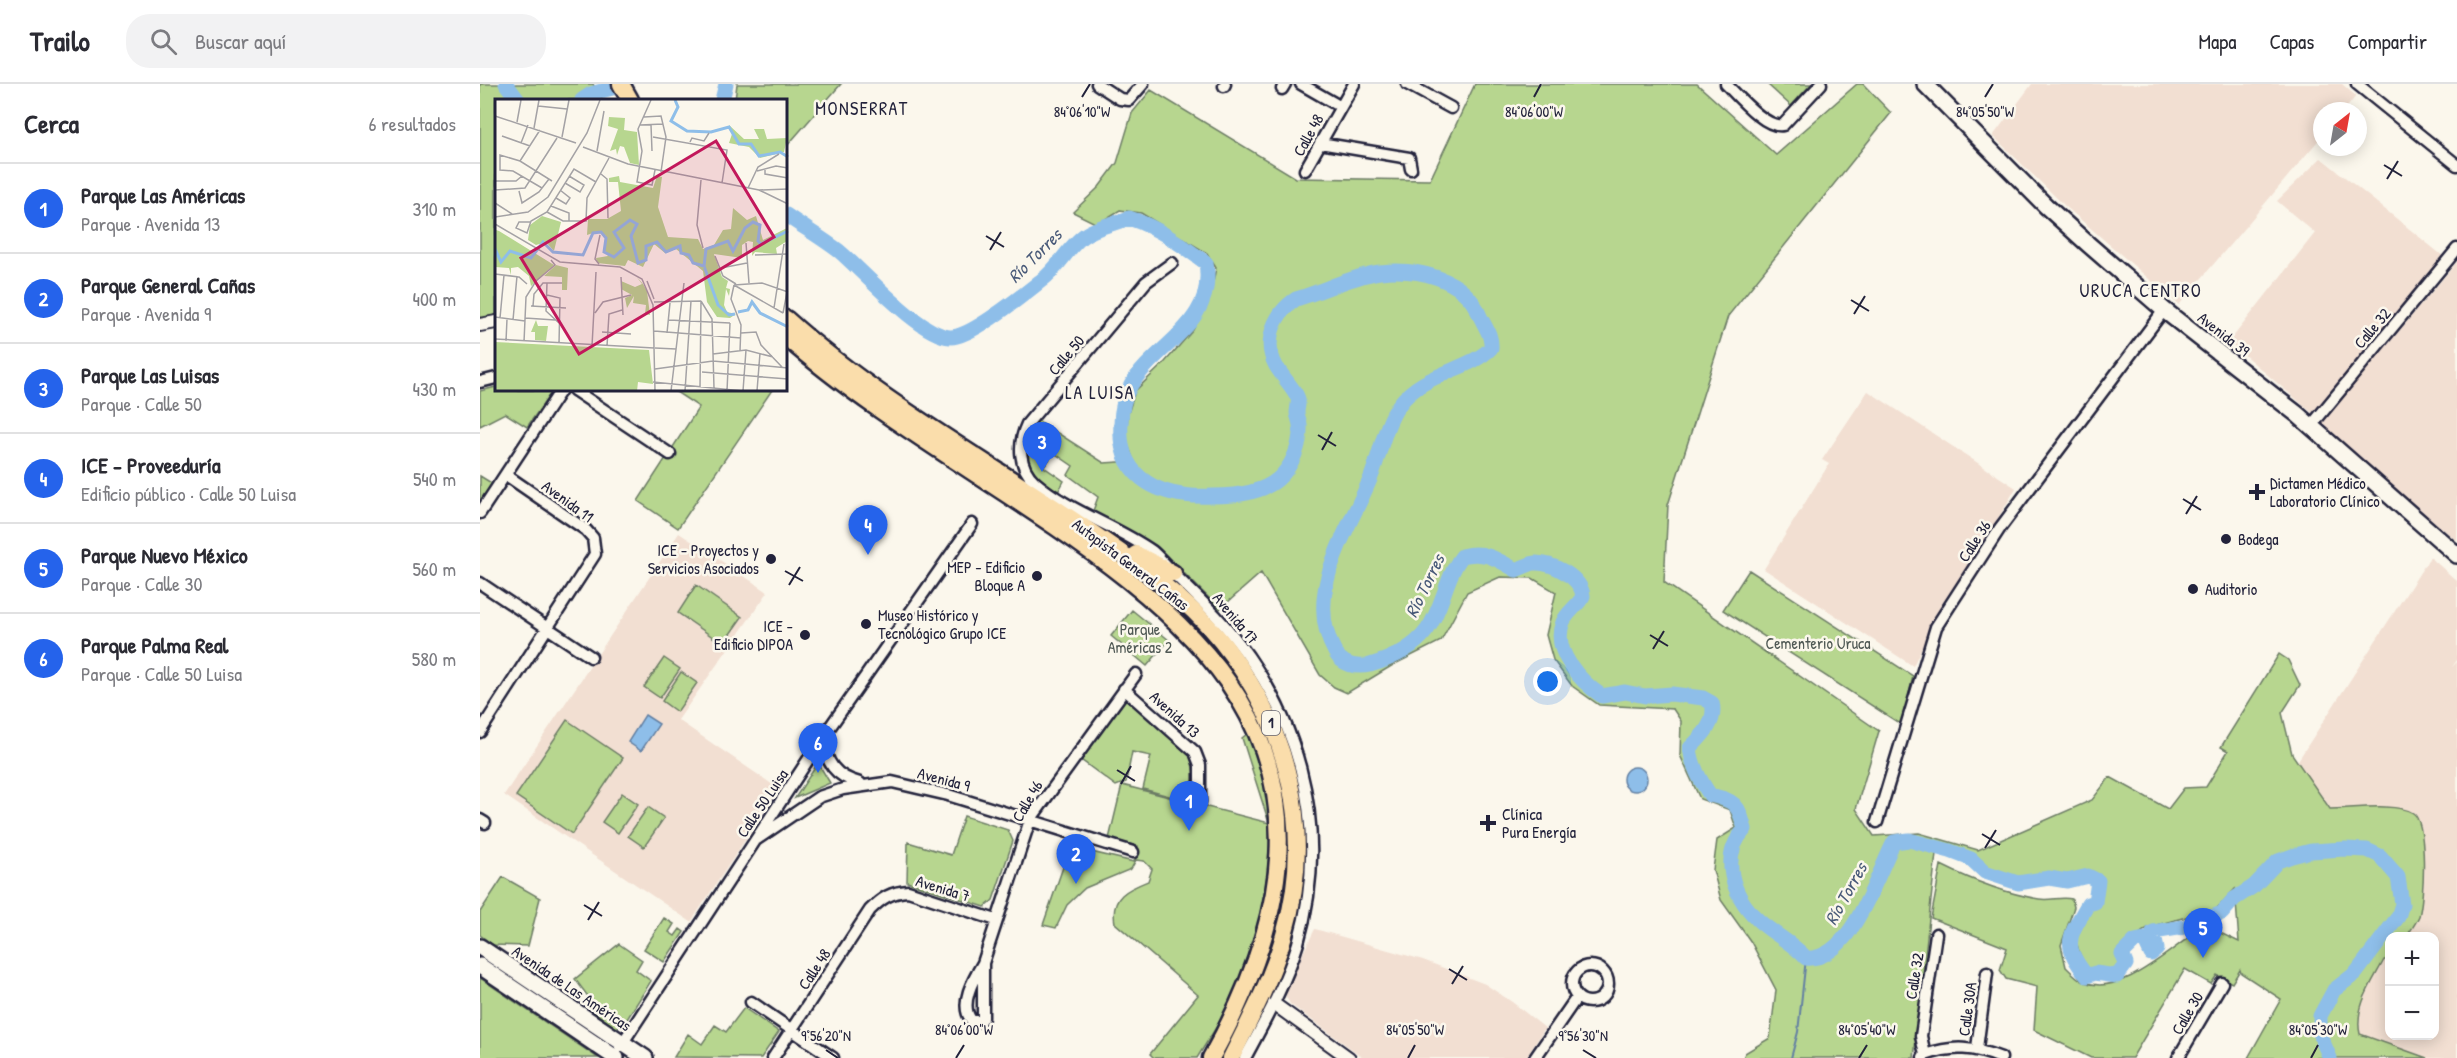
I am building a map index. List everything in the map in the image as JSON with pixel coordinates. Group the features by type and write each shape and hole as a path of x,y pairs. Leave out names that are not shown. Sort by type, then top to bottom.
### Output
{"highway":[{"path":"621,84 634,96"},
{"name":"Autopista General Cañas","path":"788,321 871,386 1089,531 1173,593 1220,640 1262,704 1277,734 1291,779 1298,844 1291,907 1276,961 1231,1058"},
{"name":"Autopista General Cañas","path":"788,339 866,399 1132,581 1192,635 1233,688 1249,716 1261,745 1272,784 1277,814 1277,864 1273,903 1260,955 1230,1023 1211,1058"},
{"path":"1089,531 1173,573"}],"main road":[{"name":"Avenida 39","path":"1925,84 2046,206 2164,310 2311,426 2457,555"},
{"name":"Avenida de Las Américas","path":"480,947 645,1058"},
{"name":"Avenida de Las Américas","path":"480,966 615,1057"}],"street":[{"path":"1097,84 1120,99 1129,100 1143,84"},
{"path":"1301,84 1341,107"},
{"name":"Calle 48","path":"1305,170 1354,84"},
{"path":"1407,84 1450,108"},
{"path":"1726,84 1767,123 1776,126 1783,125 1821,84"},
{"path":"2356,84 2457,165"},
{"path":"1320,143 1402,156 1409,158 1412,169"},
{"name":"Calle 32","path":"2311,426 2457,249"},
{"name":"Calle 50","path":"1034,481 1021,457 1021,440 1027,424 1146,282 1172,263"},
{"name":"Calle 36","path":"1877,822 1936,627 2000,528 2164,310"},
{"path":"480,325 495,322"},
{"path":"480,382 495,378"},
{"path":"480,513 560,392"},
{"path":"577,392 669,453"},
{"name":"Avenida 11","path":"506,475 586,530 595,546 592,561 548,628"},
{"name":"Avenida 17","path":"1034,481 1079,513 1152,552 1226,627 1255,667 1294,741 1306,782 1311,849 1303,923 1298,945 1274,1004 1245,1058"},
{"name":"Calle 50 Luisa","path":"623,1043 823,737 972,524"},
{"path":"480,583 591,657"},
{"path":"480,732 548,628"},
{"name":"Calle 46","path":"983,963 1030,820 1136,674"},
{"name":"Avenida 13","path":"1124,689 1195,752 1200,765 1200,802"},
{"path":"823,737 825,754 836,772 844,779 865,784"},
{"name":"Avenida 9","path":"755,840 770,833 800,808 819,797 865,784 891,782 920,787 1133,852"},
{"name":"Avenida 7","path":"882,897 908,891 996,920"},
{"name":"Calle 48","path":"773,1058 870,910 882,897"},
{"name":"Calle 32","path":"1924,1056 1921,1036 1936,934"},
{"name":"Calle 30A","path":"1977,1048 1987,973"},
{"name":"Calle 30","path":"2178,1058 2222,983"},
{"path":"1535,1058 1577,997"},
{"path":"751,1002 833,1058"},
{"path":"1274,1004 1349,1058"},
{"path":"615,1057 623,1043"},
{"path":"1924,1056 1938,1050 1977,1048 2001,1058"}],"shaded area":[{"path":"2032,84 2342,84 2356,96 2351,102 2313,102 2313,147 2179,305 2065,206 1993,136"},
{"path":"2321,158 2443,256 2316,416 2229,342 2315,233 2277,201"},
{"path":"2457,262 2457,541 2320,425"},
{"path":"1868,391 2016,488 1925,641 1913,666 1764,569 1829,464 1822,460"},
{"path":"679,533 768,592 678,720 779,789 691,922 504,795"},
{"path":"2430,557 2457,581 2457,660 2452,667 2457,662 2457,1058 2343,1058 2331,809 2297,762"},
{"path":"1315,929 1423,960 1485,984 1545,1028 1526,1058 1364,1058 1290,1004 1285,995 1285,989"}],"green space":[{"path":"480,84 593,84 601,99 495,99 495,317 480,320"},
{"path":"737,84 841,84 788,145 788,99 735,99"},
{"path":"1475,84 1697,84 1776,155 1857,84 1863,84 1891,113 1728,316 1668,505 1664,582 1879,731 1856,809 1874,836 1919,833 1978,850 2092,800 2110,777 2168,809 2184,788 2206,787 2228,751 2221,747 2279,654 2288,660 2300,685 2282,713 2292,754 2330,809 2396,808 2413,813 2418,820 2424,862 2419,916 2410,932 2385,932 2385,960 2365,996 2359,1024 2360,1034 2427,1058 2248,1058 2281,999 2241,973 2240,970 2232,983 2217,975 2211,984 2185,969 2132,1058 2091,1058 2034,1030 2037,987 2006,979 2000,970 2007,948 1931,918 1941,865 2001,890 2043,899 2072,899 2074,907 2061,945 2066,967 2084,982 2099,985 2115,983 2132,976 2206,926 2239,942 2235,889 2216,909 2149,927 2120,948 2120,964 2112,972 2088,970 2079,952 2077,939 2089,909 2098,906 2101,879 2091,873 2019,878 1988,868 1973,857 1937,844 1914,1058 1743,1058 1745,1053 1770,1038 1776,990 1751,942 1721,900 1713,870 1717,840 1736,828 1730,810 1700,799 1680,755 1681,721 1673,709 1599,705 1572,686 1553,660 1546,635 1556,592 1532,578 1500,577 1467,592 1441,641 1393,665 1347,693 1334,687 1320,675 1261,573 1220,609 1158,547 1093,511 1098,497 1068,475 1073,466 1054,453 1044,467 1064,481 1058,492 1039,477 1027,460 1025,451 1027,436 1043,452 1053,442 1049,428 1035,424 1030,429 1036,419 1104,463 1134,461 1126,439 1128,414 1135,391 1193,330 1210,297 1216,268 1207,253 1141,213 1120,210 1097,224 1073,212 1099,187 1117,163 1132,113 1151,90 1296,178 1430,180"},
{"path":"1767,84 1811,84 1791,106"},
{"path":"495,387 495,392 552,392 527,427 505,413 480,426 480,391"},
{"path":"676,392 771,392 678,528 638,501 699,407"},
{"path":"480,476 493,484 480,503"},
{"name":"Cementerio Uruca","path":"1749,570 1913,676 1902,725 1723,610"},
{"path":"696,585 742,617 723,644 678,613"},
{"name":"Parque Américas 2","path":"1132,610 1169,640 1147,666 1111,636"},
{"path":"664,658 680,669 660,698 644,687"},
{"path":"681,672 697,683 677,712 662,701"},
{"path":"1124,700 1130,700 1191,757 1195,780 1187,785 1187,794 1195,803 1143,789 1151,756 1132,752 1126,782 1116,786 1081,760"},
{"path":"567,720 623,758 572,834 516,796"},
{"path":"1252,730 1273,822 1261,924 1227,1010 1197,1058 1154,1058 1150,1054 1198,995 1115,923 1115,906 1118,900 1127,891 1148,881 1152,869 1144,861 1136,860 1131,869 1085,888 1067,905 1056,928 1043,925 1070,847 1134,862 1138,846 1109,839 1122,785 1269,823 1242,738"},
{"path":"818,763 830,783 795,798"},
{"path":"622,793 638,804 618,833 602,822"},
{"path":"648,807 664,818 644,847 628,836"},
{"path":"964,816 1008,830 1013,841 993,900 985,907 907,882 908,842 951,855"},
{"path":"503,877 540,898 528,946 493,945 480,935 480,912"},
{"path":"664,918 674,924 669,932 675,936 680,929 684,932 664,962 644,949"},
{"path":"619,944 642,960 636,970 651,981 624,1024 616,1028 594,1012 590,999 575,979"},
{"path":"480,978 598,1058 480,1058"},
{"path":"744,1008 779,1032 761,1058 674,1057 688,1034 702,1044 715,1025 726,1032"}],"water":[{"path":"645,715 659,724 641,751 628,742"},
{"path":"1630,767 1640,767 1647,774 1647,784 1640,791 1630,791 1623,784 1623,774"}],"waterway":[{"name":"Río Torres","path":"506,84 517,99"},
{"name":"Río Torres","path":"584,99 591,94 626,84"},
{"name":"Río Torres","path":"722,99 726,84"},
{"name":"Río Torres","path":"788,216 839,251 892,301 923,326 950,337 984,323 1011,304 1048,275 1082,237 1098,228 1129,218 1159,231 1178,243 1206,263 1207,284 1202,302 1194,317 1142,370 1131,385 1122,409 1122,444 1127,460 1135,473 1147,482 1161,490 1195,496 1256,491 1278,479 1291,462 1300,433 1298,400 1295,392 1276,366 1270,347 1273,328 1277,320 1296,299 1380,272 1423,274 1451,283 1472,301 1489,334 1491,348 1471,362 1420,385 1399,405 1390,421 1371,477 1341,541 1326,585 1324,607 1326,630 1341,660 1355,666 1370,665 1386,660 1415,643 1427,630 1437,612 1456,565 1462,556 1484,555 1516,570 1534,563 1541,563 1564,572 1577,583 1583,596 1563,622 1560,633 1561,644 1570,665 1585,683 1602,696 1625,692 1645,696 1672,694 1703,698 1712,703 1710,722 1704,733 1690,748 1697,773 1710,795 1725,799 1735,805 1743,821 1745,829 1732,852 1732,876 1736,888 1741,899 1758,920 1806,958 1822,955 1836,946 1849,931 1871,894 1894,842 1909,840 1950,851 1971,859 1985,872 2018,883 2049,878 2067,881 2088,876 2098,881 2095,902 2088,904 2072,933 2071,940 2074,956 2087,976 2095,973 2117,976 2126,964 2122,954 2135,941 2144,939 2151,954 2157,949 2153,932 2184,927 2222,913 2234,899 2254,886 2278,861 2311,851 2367,850 2380,856 2398,877 2402,904 2398,917 2356,973 2334,990 2320,1016 2320,1035 2330,1058"},
{"path":"1791,1058 1798,1032 1806,958"}],"place":[{"name":"Parque Las Luisas","path":"1042,472"},
{"name":"Dictamen Médico Laboratorio Clínico","path":"2257,492"},
{"name":"Bodega","path":"2226,539"},
{"name":"ICE - Proveeduría","path":"868,555"},
{"name":"ICE - Proyectos y Servicios Asociados","path":"771,559"},
{"name":"MEP - Edificio Bloque A","path":"1037,576"},
{"name":"Auditorio","path":"2193,589"},
{"name":"Museo Histórico y Tecnológico Grupo ICE","path":"866,624"},
{"name":"ICE - Edificio DIPOA","path":"805,635"},
{"name":"Parque Palma Real","path":"818,773"},
{"name":"Clínica Pura Energía","path":"1488,823"},
{"name":"Parque Las Américas","path":"1189,831"},
{"name":"Parque General Cañas","path":"1076,884"},
{"name":"Parque Nuevo México","path":"2203,958"}],"district":[{"name":"MONSERRAT","path":"862,109"},
{"name":"URUCA CENTRO","path":"2141,291"},
{"name":"LA LUISA","path":"1100,393"}]}
